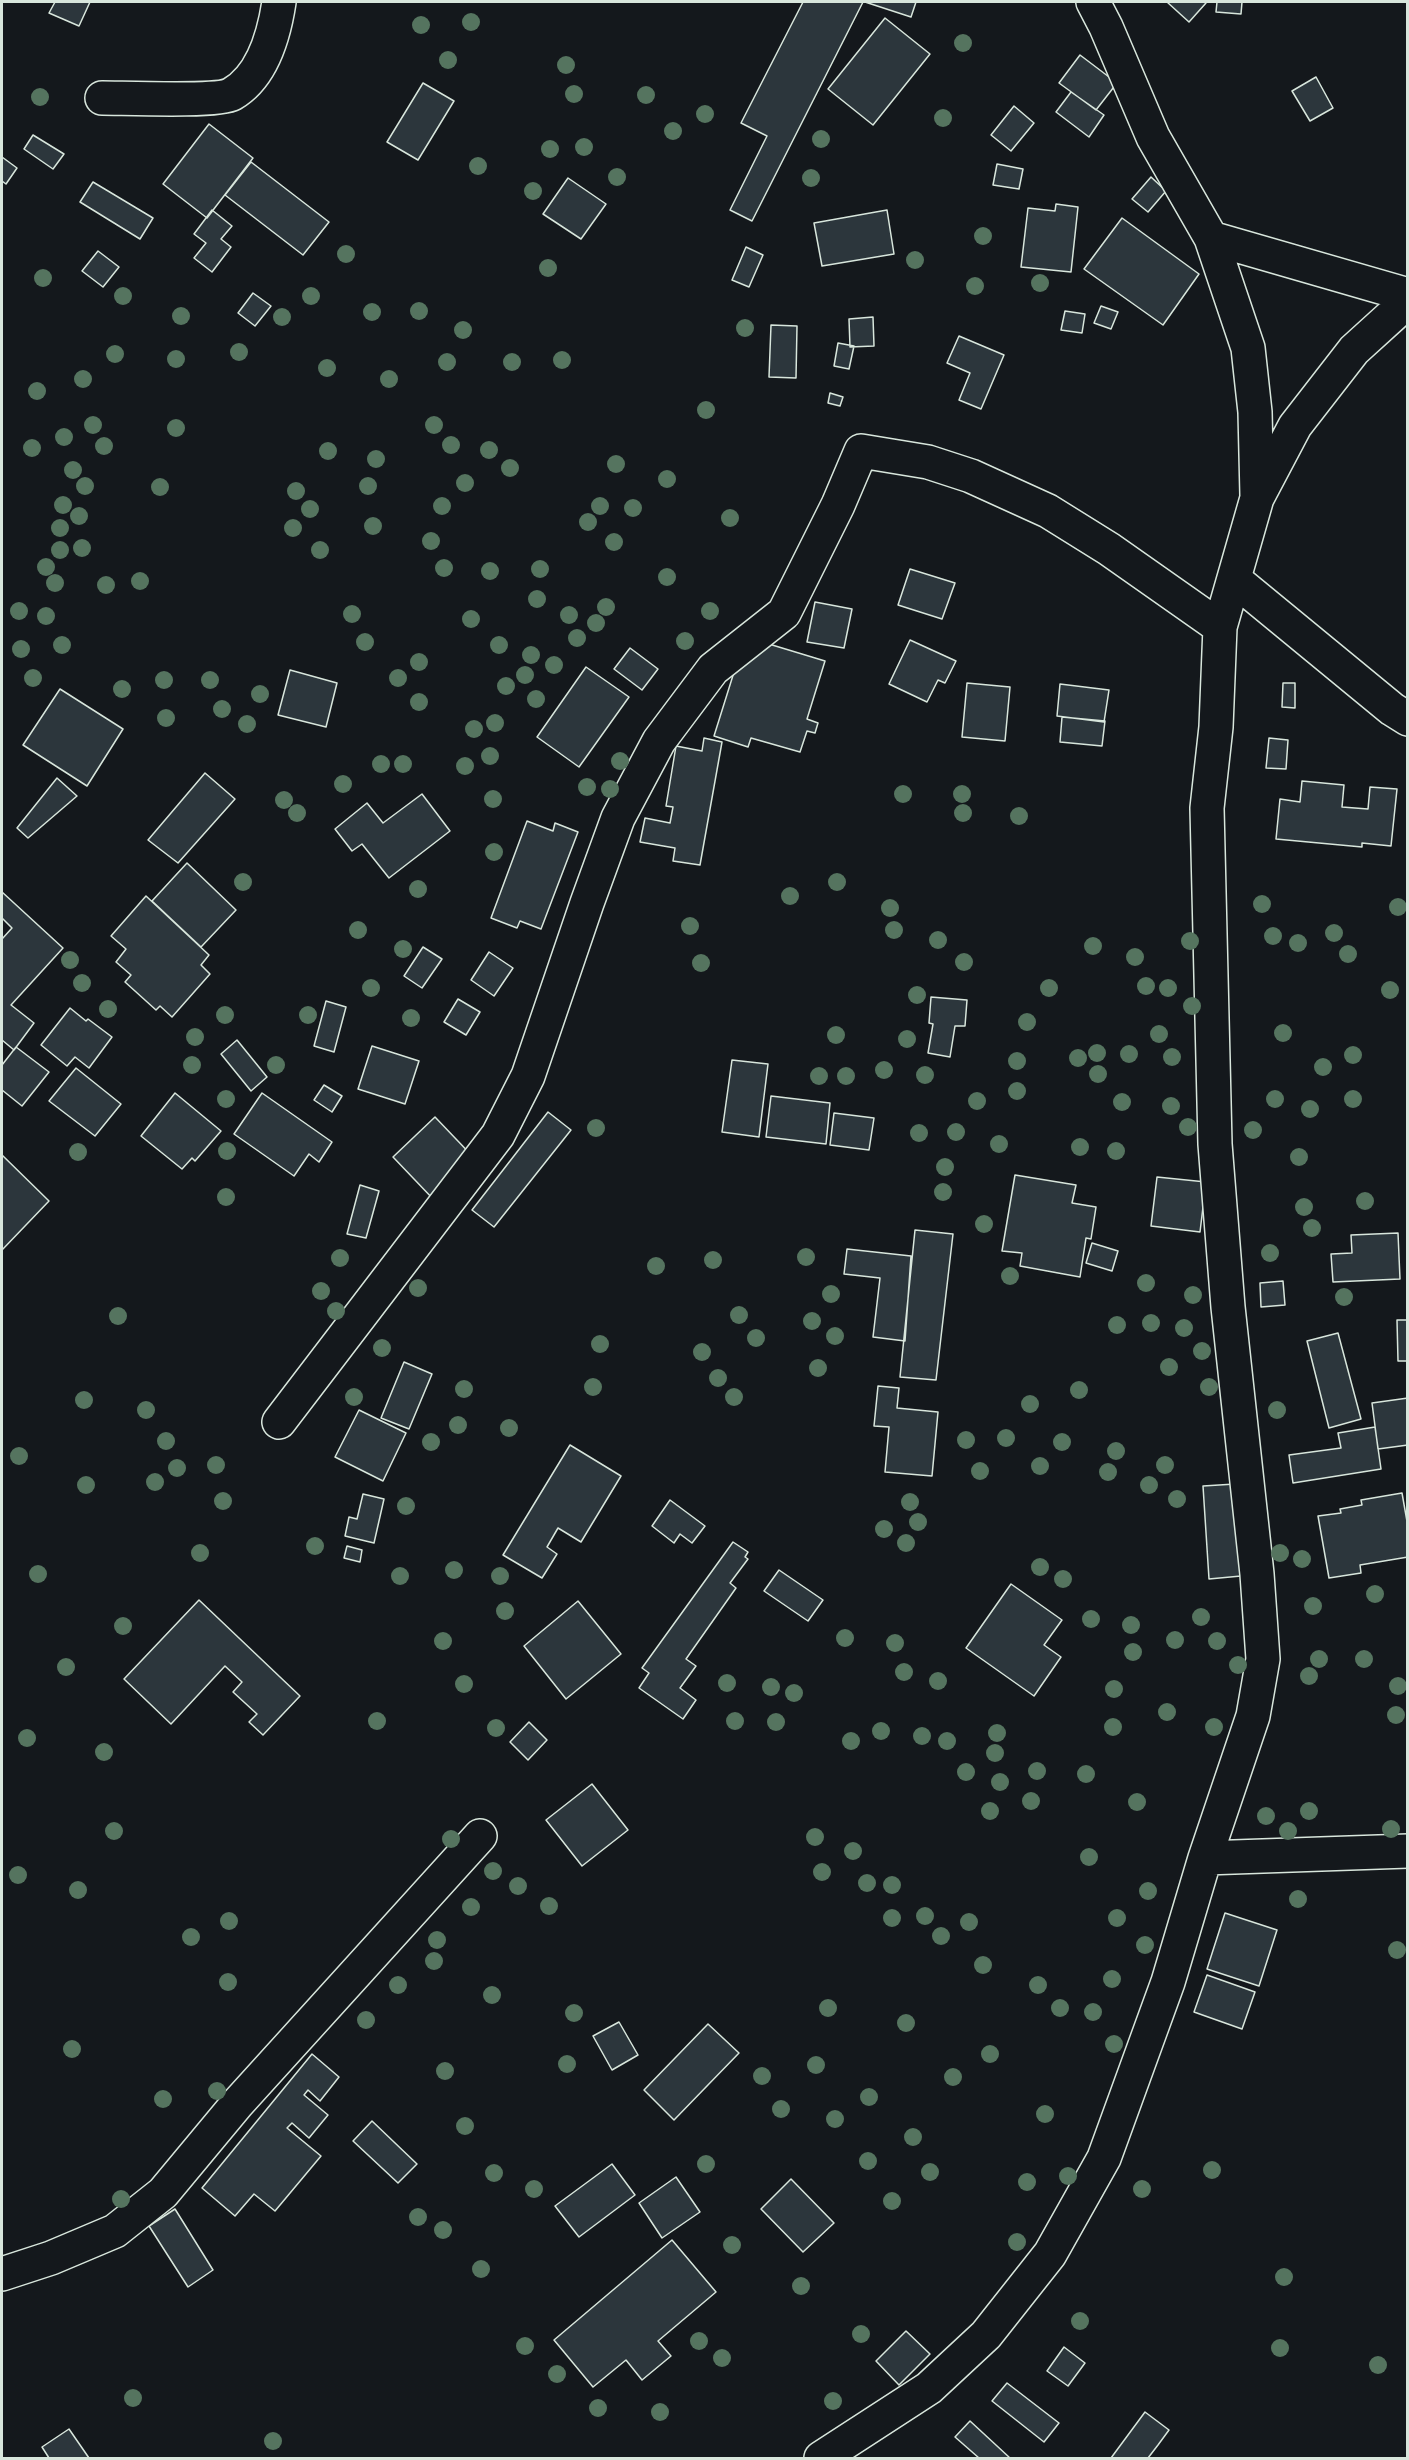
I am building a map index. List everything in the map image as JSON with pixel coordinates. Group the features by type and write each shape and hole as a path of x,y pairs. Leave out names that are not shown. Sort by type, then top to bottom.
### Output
{"street":[{"path":"102,98 185,99 230,95 252,78 267,51 279,2"},
{"path":"1093,2 1153,137 1211,238 1248,348 1255,412 1257,498"},
{"path":"1211,238 1407,295"},
{"path":"821,2458 928,2388 986,2335 1050,2254 1104,2158 1168,1982 1205,1858 1253,1716 1263,1659 1257,1574 1228,1307 1215,1144 1208,808 1220,627 1257,498 1295,426 1354,350 1407,301"},
{"path":"279,1422 498,1135 528,1076 618,818 659,741 712,669 784,613 838,505 861,451 939,465 971,476 1048,511 1109,549 1220,627"},
{"path":"1234,579 1407,719"},
{"path":"2,2274 51,2258 115,2231 163,2193 237,2104 480,1836"},
{"path":"1205,1858 1407,1851"}],"building":[{"path":"55,2 90,2 79,26 49,13"},
{"path":"803,2 863,2 752,221 730,210 767,136 741,123"},
{"path":"865,2 916,2 911,17"},
{"path":"1167,2 1204,2 1206,3 1189,22"},
{"path":"1217,2 1242,2 1241,14 1216,12"},
{"path":"885,18 930,54 873,125 828,89"},
{"path":"1080,55 1117,83 1096,110 1059,83"},
{"path":"1316,77 1333,108 1310,121 1292,91"},
{"path":"423,83 454,101 418,160 387,142"},
{"path":"1071,92 1104,115 1089,137 1056,112"},
{"path":"1014,106 1034,123 1011,151 991,135"},
{"path":"209,124 253,158 207,218 163,184"},
{"path":"33,135 64,154 53,169 24,149"},
{"path":"2,157 17,168 6,184 2,181"},
{"path":"251,162 329,222 303,255 225,195"},
{"path":"997,164 1023,169 1019,189 993,185"},
{"path":"1151,177 1166,191 1148,212 1132,199"},
{"path":"568,178 606,204 581,239 543,214"},
{"path":"93,182 153,218 140,239 80,202"},
{"path":"1056,204 1078,207 1071,272 1021,267 1028,208 1055,211"},
{"path":"212,210 232,226 221,239 231,247 212,272 194,258 206,243 194,234"},
{"path":"887,210 894,254 822,266 814,223"},
{"path":"1122,218 1199,274 1163,325 1084,269"},
{"path":"746,247 763,255 749,287 732,280"},
{"path":"98,251 119,267 103,287 82,271"},
{"path":"253,293 271,306 255,326 238,313"},
{"path":"1101,306 1118,312 1111,329 1094,323"},
{"path":"1065,311 1085,314 1082,333 1061,330"},
{"path":"873,317 874,346 850,347 849,319"},
{"path":"771,325 797,326 796,378 769,377"},
{"path":"959,336 1004,355 981,409 959,400 970,373 947,363"},
{"path":"838,343 854,346 849,369 834,366"},
{"path":"830,393 843,397 840,406 828,403"},
{"path":"910,569 955,583 942,619 898,605"},
{"path":"815,602 852,609 844,648 807,642"},
{"path":"910,640 956,661 945,683 938,680 927,702 889,684"},
{"path":"759,641 825,661 807,719 818,723 815,733 807,731 800,752 751,738 748,747 714,736 740,653 754,658"},
{"path":"630,648 658,669 642,690 614,669"},
{"path":"586,667 629,697 579,767 537,737"},
{"path":"290,670 337,683 326,727 278,715"},
{"path":"967,683 1010,687 1005,741 962,737"},
{"path":"1283,683 1295,683 1295,708 1282,707"},
{"path":"1060,684 1109,690 1104,722 1057,716"},
{"path":"60,689 123,729 87,786 23,745"},
{"path":"1062,717 1105,721 1102,746 1060,742"},
{"path":"704,738 722,742 700,865 673,861 675,848 640,842 645,818 670,823 673,807 666,806 676,746 702,751"},
{"path":"1269,738 1288,740 1286,769 1266,768"},
{"path":"205,773 235,799 178,863 148,840"},
{"path":"57,778 77,796 28,838 17,828"},
{"path":"1302,781 1344,785 1342,807 1368,809 1370,787 1397,789 1391,846 1362,843 1362,847 1276,839 1280,799 1300,802"},
{"path":"422,794 450,831 389,878 362,844 352,851 335,829 367,803 383,823"},
{"path":"527,821 553,831 555,823 578,832 541,929 520,921 517,928 491,918"},
{"path":"187,863 236,910 201,947 152,901"},
{"path":"2,892 63,948 11,1005 34,1023 14,1050 2,1040 2,939 12,928 2,918"},
{"path":"146,896 209,955 201,965 210,974 172,1017 160,1006 156,1010 125,982 131,975 116,962 126,949 111,936"},
{"path":"423,947 442,959 422,988 404,976"},
{"path":"489,952 513,968 494,996 471,980"},
{"path":"931,997 967,1000 965,1026 955,1026 950,1057 928,1053 933,1024 929,1023"},
{"path":"458,999 480,1012 466,1035 444,1022"},
{"path":"326,1001 346,1007 334,1052 314,1046"},
{"path":"70,1008 112,1037 89,1068 75,1057 67,1066 41,1045"},
{"path":"237,1040 267,1077 251,1091 221,1054"},
{"path":"372,1046 419,1061 405,1104 358,1089"},
{"path":"16,1047 49,1072 22,1106 2,1090 2,1065"},
{"path":"732,1060 768,1064 759,1137 722,1132"},
{"path":"76,1068 121,1104 95,1136 49,1101"},
{"path":"324,1085 342,1096 332,1112 314,1100"},
{"path":"175,1093 221,1131 195,1161 192,1158 182,1169 141,1136"},
{"path":"262,1093 332,1142 319,1162 309,1154 294,1176 234,1134"},
{"path":"771,1096 830,1103 826,1144 766,1137"},
{"path":"548,1112 571,1130 494,1227 472,1210"},
{"path":"834,1113 874,1118 869,1150 830,1145"},
{"path":"435,1117 477,1161 435,1201 393,1157"},
{"path":"2,1155 49,1201 2,1250"},
{"path":"1015,1175 1076,1185 1072,1203 1096,1207 1091,1239 1086,1238 1080,1277 1020,1266 1022,1253 1002,1251"},
{"path":"1157,1177 1206,1182 1200,1232 1151,1226"},
{"path":"360,1185 379,1191 366,1238 347,1234"},
{"path":"915,1230 953,1234 936,1380 900,1377"},
{"path":"1398,1233 1400,1279 1333,1282 1331,1254 1352,1253 1351,1235"},
{"path":"1092,1243 1118,1251 1112,1271 1086,1263"},
{"path":"847,1249 911,1256 905,1341 873,1337 880,1278 844,1274"},
{"path":"1283,1281 1285,1305 1261,1307 1260,1283"},
{"path":"1397,1320 1408,1320 1408,1361 1398,1361"},
{"path":"1338,1333 1361,1419 1329,1428 1307,1341"},
{"path":"404,1362 432,1374 409,1429 381,1418"},
{"path":"878,1386 899,1388 897,1408 938,1412 932,1476 885,1472 889,1427 874,1426"},
{"path":"1408,1398 1408,1445 1378,1449 1372,1403"},
{"path":"359,1410 406,1433 383,1481 335,1457"},
{"path":"1375,1427 1381,1469 1293,1483 1289,1455 1341,1448 1338,1433"},
{"path":"570,1445 621,1476 581,1542 558,1528 547,1547 557,1554 542,1578 503,1555"},
{"path":"1235,1484 1241,1576 1209,1579 1203,1486"},
{"path":"1402,1493 1408,1527 1408,1557 1360,1565 1361,1573 1329,1578 1318,1516 1341,1513 1340,1509 1362,1505 1361,1500"},
{"path":"363,1494 384,1499 374,1543 345,1536 349,1517 357,1519"},
{"path":"670,1500 705,1526 692,1543 680,1534 674,1543 652,1526"},
{"path":"733,1542 748,1552 745,1557 748,1559 730,1583 736,1588 686,1659 696,1666 680,1688 696,1700 683,1719 639,1688 649,1673 642,1668"},
{"path":"347,1546 362,1550 360,1562 344,1558"},
{"path":"779,1570 823,1600 808,1621 764,1591"},
{"path":"1011,1584 1062,1620 1044,1645 1061,1657 1034,1696 966,1648"},
{"path":"199,1600 300,1696 263,1735 249,1722 257,1714 233,1692 242,1682 225,1666 171,1724 124,1679"},
{"path":"578,1601 621,1654 566,1699 524,1646"},
{"path":"529,1722 547,1740 528,1760 510,1742"},
{"path":"592,1784 628,1830 582,1866 546,1820"},
{"path":"1225,1913 1277,1930 1259,1986 1207,1969"},
{"path":"1207,1975 1255,1992 1242,2029 1194,2012"},
{"path":"619,2022 638,2055 612,2070 593,2036"},
{"path":"708,2024 739,2053 674,2120 644,2090"},
{"path":"312,2054 339,2077 320,2101 308,2090 304,2095 328,2115 309,2138 292,2123 287,2128 321,2156 275,2211 254,2194 235,2216 202,2188"},
{"path":"372,2121 417,2164 398,2183 353,2141"},
{"path":"612,2164 635,2195 579,2237 555,2206"},
{"path":"676,2177 700,2212 662,2238 639,2203"},
{"path":"791,2179 834,2223 803,2252 761,2209"},
{"path":"175,2209 213,2270 188,2287 149,2226"},
{"path":"672,2240 716,2292 658,2341 671,2356 642,2380 626,2360 593,2387 554,2340"},
{"path":"906,2331 930,2354 899,2385 876,2361"},
{"path":"1064,2347 1085,2363 1068,2386 1047,2371"},
{"path":"1007,2383 1059,2423 1044,2442 992,2401"},
{"path":"1145,2412 1169,2430 1158,2445 1148,2458 1111,2458"},
{"path":"970,2421 1010,2458 979,2458 955,2437"},
{"path":"69,2429 89,2458 49,2458 42,2447"}]}
